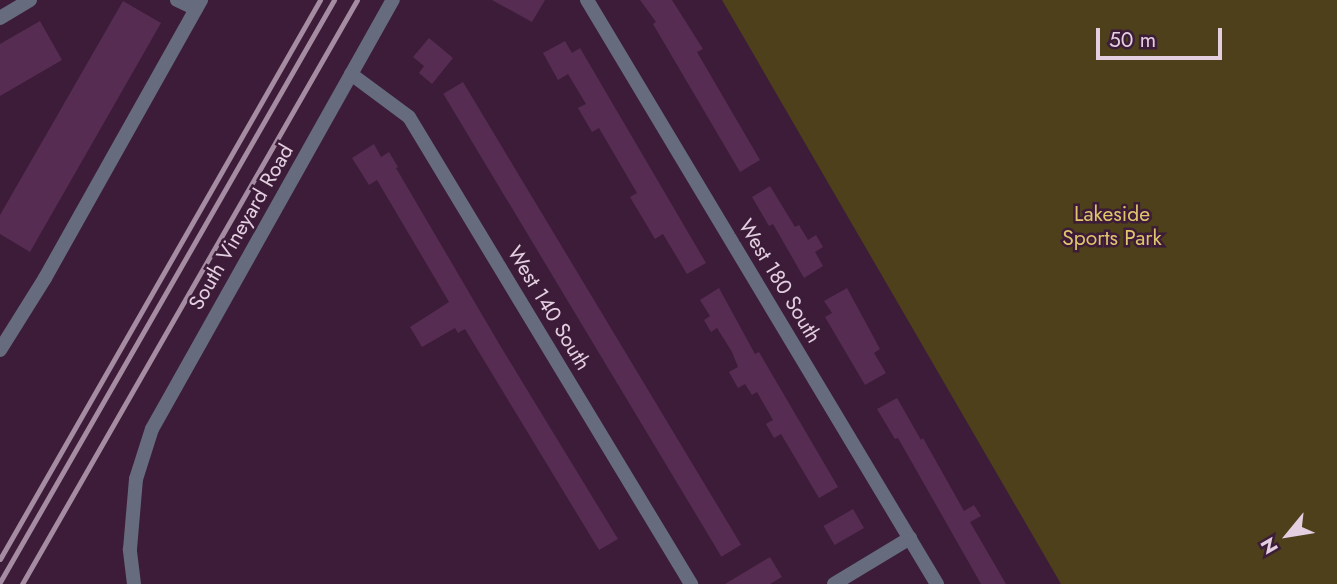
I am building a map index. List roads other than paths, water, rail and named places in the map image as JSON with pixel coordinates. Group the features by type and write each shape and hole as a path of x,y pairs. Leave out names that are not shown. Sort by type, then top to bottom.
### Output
{"street":[{"path":"0,18 30,0"},
{"path":"0,350 44,278 198,5 177,0"},
{"name":"South Vineyard Road","path":"134,584 130,548 136,479 152,429 393,0"},
{"name":"West 180 South","path":"587,0 937,584"},
{"name":"West 140 South","path":"351,74 409,117 691,584"},
{"path":"834,584 909,538"}],"railway":[{"path":"0,559 320,0"},
{"path":"0,582 334,0"},
{"path":"22,584 357,0"}],"park label":[{"name":"Lakeside Sports Park","path":"1112,226"}]}
